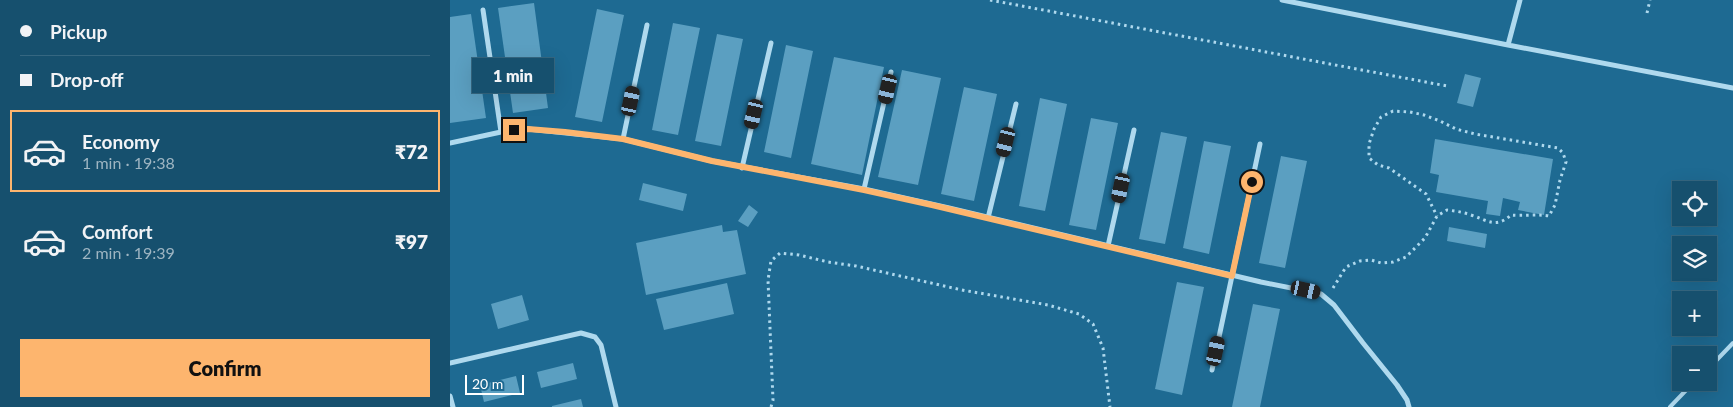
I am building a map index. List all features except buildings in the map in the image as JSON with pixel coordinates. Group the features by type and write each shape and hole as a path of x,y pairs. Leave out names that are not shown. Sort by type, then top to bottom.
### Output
{"street":[{"path":"1282,0 1733,88"},
{"path":"1508,45 1520,0"},
{"path":"483,10 501,132"},
{"path":"623,139 647,25"},
{"path":"742,168 771,42"},
{"path":"864,190 892,72"},
{"path":"988,218 1016,104"},
{"path":"450,143 501,132 528,129 623,139 742,168 864,190 1232,276 1321,294 1334,305 1358,338 1397,385 1408,400 1409,407"},
{"path":"1108,246 1134,130"},
{"path":"1212,370 1260,144"},
{"path":"450,363 581,333 595,337 601,345 616,407"},
{"path":"450,396 453,407"}],"lane":[{"path":"1717,360 1733,343"},
{"path":"1670,407 1685,391"}],"path":[{"path":"990,0 1447,86"},
{"path":"1647,13 1650,0"},
{"path":"1321,294 1332,288 1346,267 1360,261 1393,262 1406,257 1425,238 1437,216 1447,210 1459,211 1492,223 1504,221 1511,215 1530,216 1544,214 1549,216 1555,206 1566,162 1563,153 1558,148 1456,130 1440,121 1410,112 1393,111 1381,117 1368,144 1369,158 1378,165 1389,168 1426,194 1437,216"},
{"path":"771,407 773,400 768,280 771,260 780,253 799,254 828,262 856,266 962,290 1048,305 1079,314 1093,324 1103,348 1110,407"}],"route":[{"path":"514,130 528,129 565,132 623,139 742,168 864,190 932,205 1232,276 1252,182"}]}
